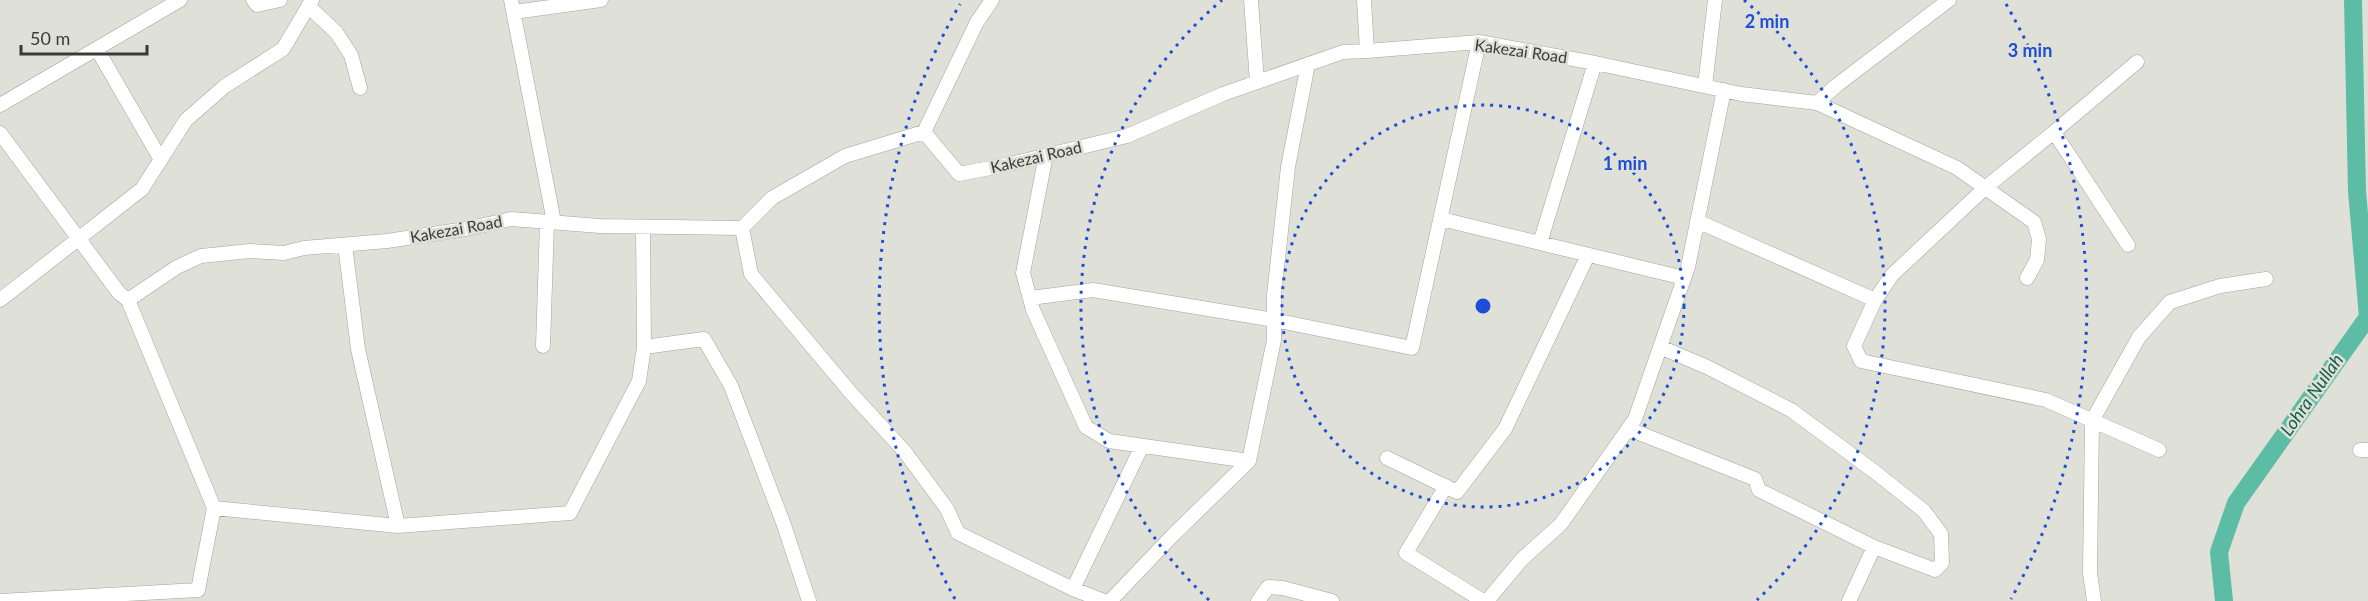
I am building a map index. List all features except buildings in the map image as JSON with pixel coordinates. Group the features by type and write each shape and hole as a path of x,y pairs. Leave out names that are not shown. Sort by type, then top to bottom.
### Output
{"street":[{"path":"0,105 180,0"},
{"path":"253,0 256,4 280,0"},
{"path":"543,346 550,222 512,6 601,0"},
{"path":"992,0 977,22 924,132 845,156 772,198 741,228 751,274 851,393 905,452 947,509 958,533 1073,589 1104,601"},
{"path":"1251,0 1257,82"},
{"path":"1364,0 1367,51"},
{"path":"1705,86 1715,0"},
{"path":"1817,103 1837,84 1949,0"},
{"path":"0,300 142,189 186,120 225,86 283,49 310,3 336,32 351,55 360,88"},
{"path":"1030,298 1093,290 1274,320 1412,348 1479,42"},
{"name":"Kakezai Road","path":"924,132 959,174 1127,136 1223,94 1343,52 1479,42 1596,63 1724,90 1817,103 1958,168 2034,222 2039,239 2037,260 2027,278"},
{"path":"97,49 161,159"},
{"path":"2137,62 1985,188 1892,275 1875,300 1854,346 1861,361 2046,400 2159,450"},
{"path":"1540,243 1596,63"},
{"path":"1110,601 1249,461 1274,340 1274,295 1288,167 1308,64"},
{"path":"1446,486 1406,554 1491,600 1522,559 1561,524 1635,419 1684,278 1724,90"},
{"path":"2054,132 2128,245"},
{"path":"0,133 120,293 128,300 214,508 199,596 0,601"},
{"path":"1046,155 1023,273 1033,309 1086,427 1108,441 1249,461"},
{"name":"Kakezai Road","path":"128,300 177,267 201,256 250,251 284,253 304,248 466,229 511,219 643,227 741,228"},
{"path":"1441,219 1684,278"},
{"path":"1697,221 1875,300"},
{"path":"214,508 398,526 570,513 639,381 644,347 643,227"},
{"path":"345,245 358,349 398,526"},
{"path":"1387,458 1457,492 1505,429 1588,255"},
{"path":"2094,601 2090,573 2092,421 2139,337 2170,302 2220,286 2266,279"},
{"path":"644,347 704,339 731,386 784,525 809,601"},
{"path":"1629,429 1755,479 1759,490 1874,547 1935,570 1942,563 1941,534 1924,511 1875,472 1791,410 1660,347"},
{"path":"1073,589 1142,446"},
{"path":"1849,601 1874,547"},
{"path":"1258,601 1268,587 1283,588 1332,601"}],"waterway":[{"name":"Lohra Nullah","path":"2224,601 2219,552 2236,503 2368,317 2357,191 2353,0"}]}
